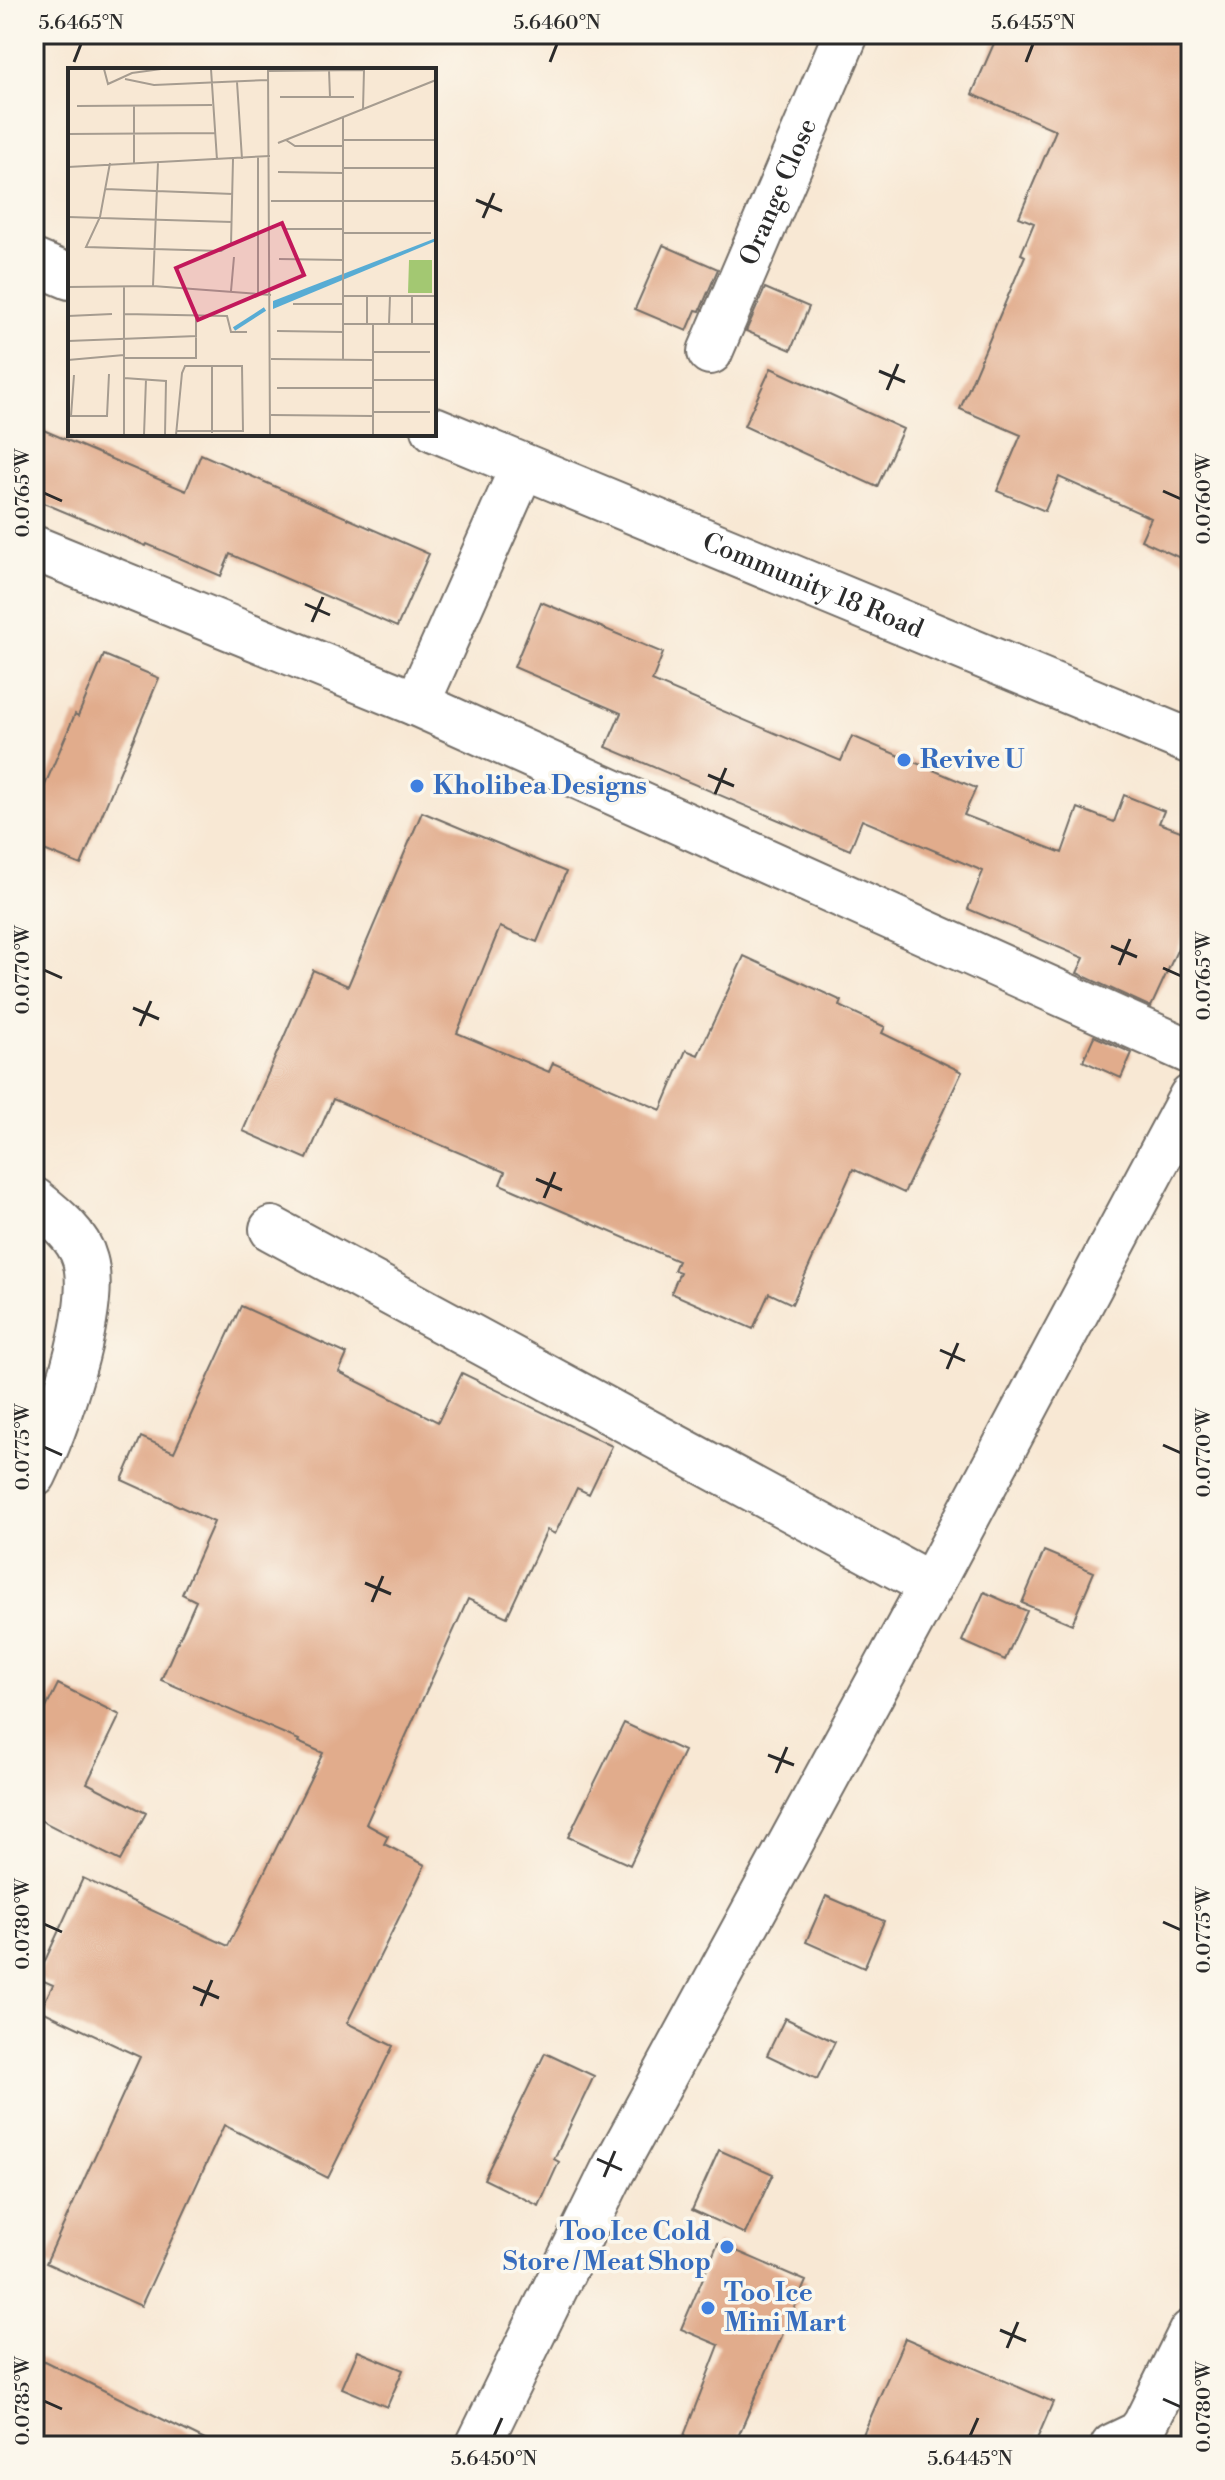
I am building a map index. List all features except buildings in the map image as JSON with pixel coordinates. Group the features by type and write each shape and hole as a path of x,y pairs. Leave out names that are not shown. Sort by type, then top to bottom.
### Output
{"street":[{"name":"Orange Close","path":"710,352 846,34"},
{"path":"34,262 68,276"},
{"name":"Community 18 Road","path":"436,430 1191,742"},
{"path":"417,704 523,466"},
{"path":"34,548 417,704 1191,1052"},
{"path":"478,2446 612,2172 931,1585 1191,1097"},
{"path":"34,1200 65,1225 85,1260 87,1298 73,1370 48,1446 34,1475"},
{"path":"272,1229 931,1585"},
{"path":"1113,2446 1138,2434 1145,2425 1191,2332"}],"place":[{"name":"Revive U","path":"904,760"},
{"name":"Kholibea Designs","path":"417,786"},
{"name":"Too Ice Cold Store / Meat Shop","path":"727,2247"},
{"name":"Too Ice Mini Mart","path":"708,2308"}]}
